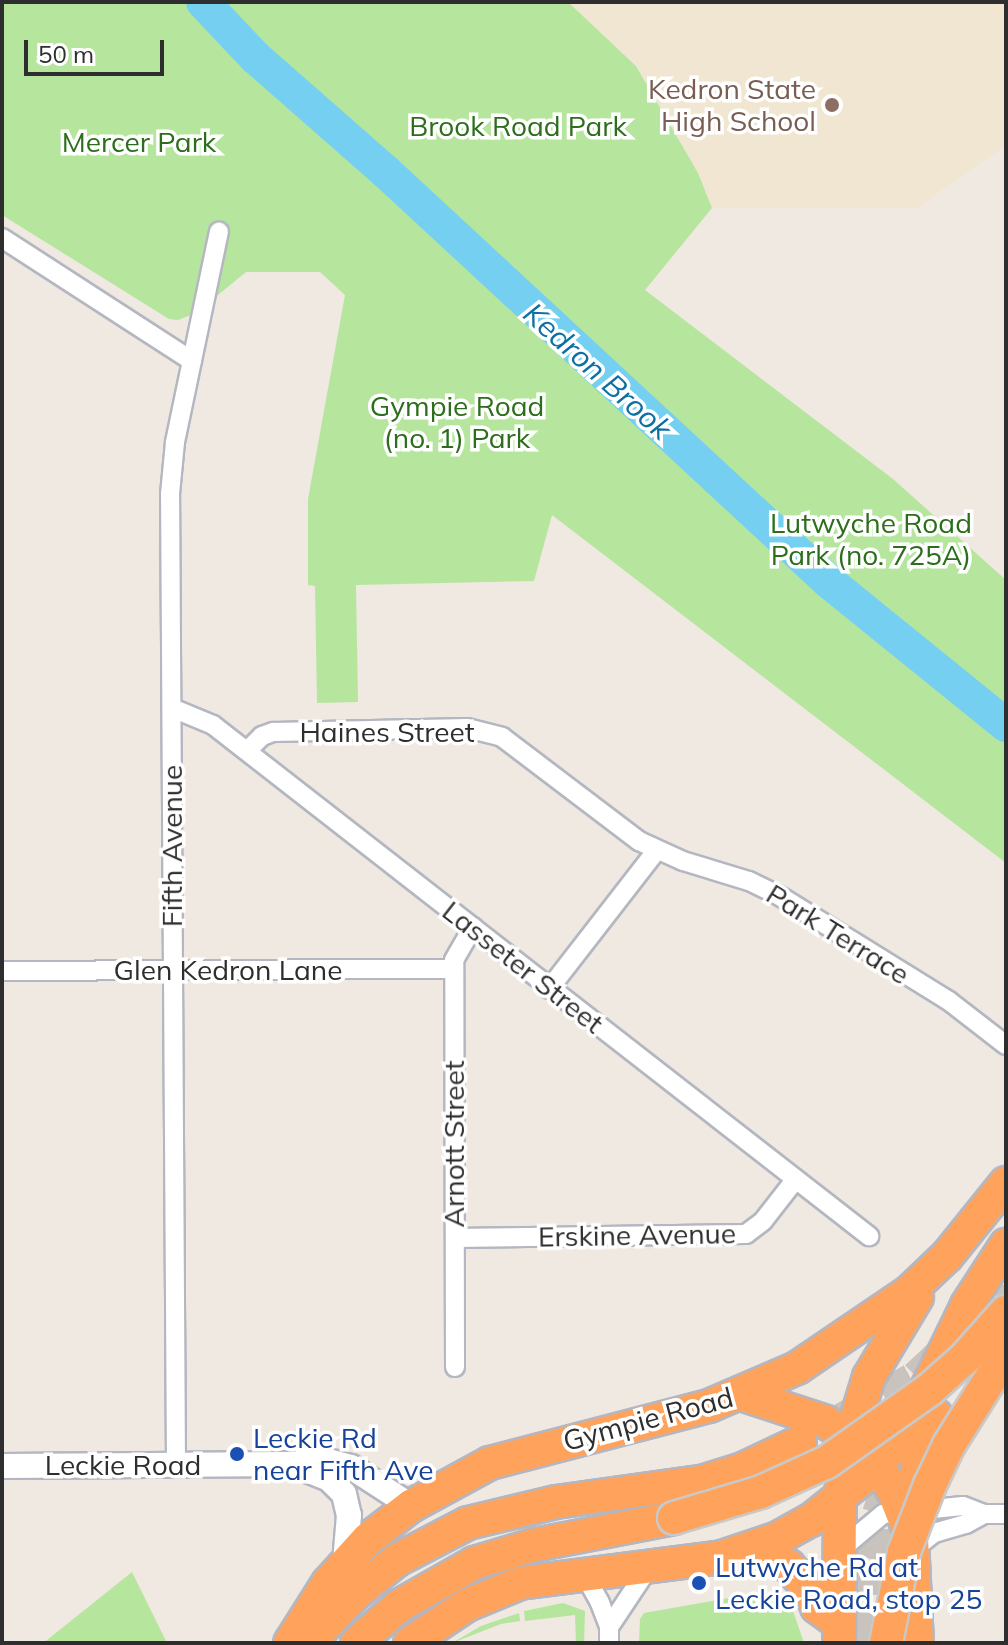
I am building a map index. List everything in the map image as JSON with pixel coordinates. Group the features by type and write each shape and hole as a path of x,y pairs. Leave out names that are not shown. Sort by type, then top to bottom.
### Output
{"highway":[{"name":"Gympie Road","path":"291,1642 312,1604 345,1563 411,1506 490,1463 669,1418 741,1394 797,1368 899,1301 947,1256 1006,1183"},
{"path":"410,1643 451,1614 484,1597 541,1578 692,1563 752,1548 803,1525 878,1465 904,1435 967,1305 1006,1245"},
{"path":"839,1633 840,1498 850,1439 869,1377 884,1348 947,1256"},
{"path":"357,1643 399,1606 474,1563 534,1545 710,1509 795,1479 827,1462 898,1415 965,1358 994,1314 1006,1270"},
{"path":"886,1643 904,1552 926,1495 949,1445 1006,1354"},
{"path":"741,1394 813,1415 850,1439 878,1465 902,1511 914,1549 917,1643"},
{"path":"916,1480 918,1451 946,1394"},
{"path":"291,1642 319,1632 355,1594 397,1560 468,1523 544,1504 701,1482 743,1469 800,1442"},
{"path":"752,1548 789,1566 839,1633"}],"street":[{"name":"Fifth Avenue","path":"176,1465 171,971 171,481 219,232"},
{"path":"2,238 192,361"},
{"name":"Lasseter Street","path":"172,708 213,725 869,1236"},
{"name":"Haines Street","path":"247,751 262,736 273,732 479,729 512,743 618,828 656,851"},
{"path":"549,989 656,851"},
{"name":"Park Terrace","path":"656,851 749,881 778,895 949,1001 1006,1045"},
{"name":"Arnott Street","path":"455,1367 454,969 457,952 473,927"},
{"name":"Glen Kedron Lane","path":"2,971 454,969"},
{"name":"Erskine Avenue","path":"455,1238 746,1234 758,1227 795,1180"},
{"name":"Leckie Road","path":"2,1466 292,1464 321,1459 338,1461 411,1506"},
{"name":"Leckie Road","path":"292,1464 329,1479 344,1494 349,1515 345,1563"},
{"path":"839,1551 875,1518 902,1511 963,1506 984,1514 1006,1514"},
{"path":"914,1549 934,1533 966,1524 984,1514"},
{"path":"609,1635 649,1567"},
{"path":"583,1572 593,1588 609,1635"}],"shaded area":[{"name":"Kedron State High School","path":"568,2 1006,2 1006,145 917,208 712,208 698,173 637,66"}],"green space":[{"path":"2,2 568,2 636,66 698,173 712,208 645,290 893,479 1006,580 1006,863 552,515 534,581 356,585 358,702 317,703 315,586 308,585 308,499 345,295 320,272 246,272 196,313 178,320 169,319 2,215"},
{"path":"132,1572 167,1643 43,1643 47,1640"},
{"path":"773,1595 793,1611 804,1643 639,1643 640,1619 644,1613 729,1598"},
{"path":"563,1603 585,1611 584,1643 576,1643 575,1615 525,1621 524,1611"},
{"path":"519,1613 520,1621 501,1624 452,1643 481,1626"}],"waterway":[{"name":"Kedron Brook","path":"203,2 255,57 386,172 828,581 1006,725"}],"tunnel":[{"path":"970,1336 1006,1287"},
{"path":"842,1419 916,1377 946,1349"},
{"path":"867,1643 871,1559 878,1514 896,1462"}],"place":[{"name":"Kedron State High School","path":"832,105"},
{"name":"Leckie Rd near Fifth Ave","path":"237,1454"},
{"name":"Lutwyche Rd at Leckie Road, stop 25","path":"699,1583"}],"park label":[{"name":"Brook Road Park","path":"518,126"},
{"name":"Mercer Park","path":"139,142"},
{"name":"Gympie Road (no. 1) Park","path":"457,422"},
{"name":"Lutwyche Road Park (no. 725A)","path":"871,539"}]}
